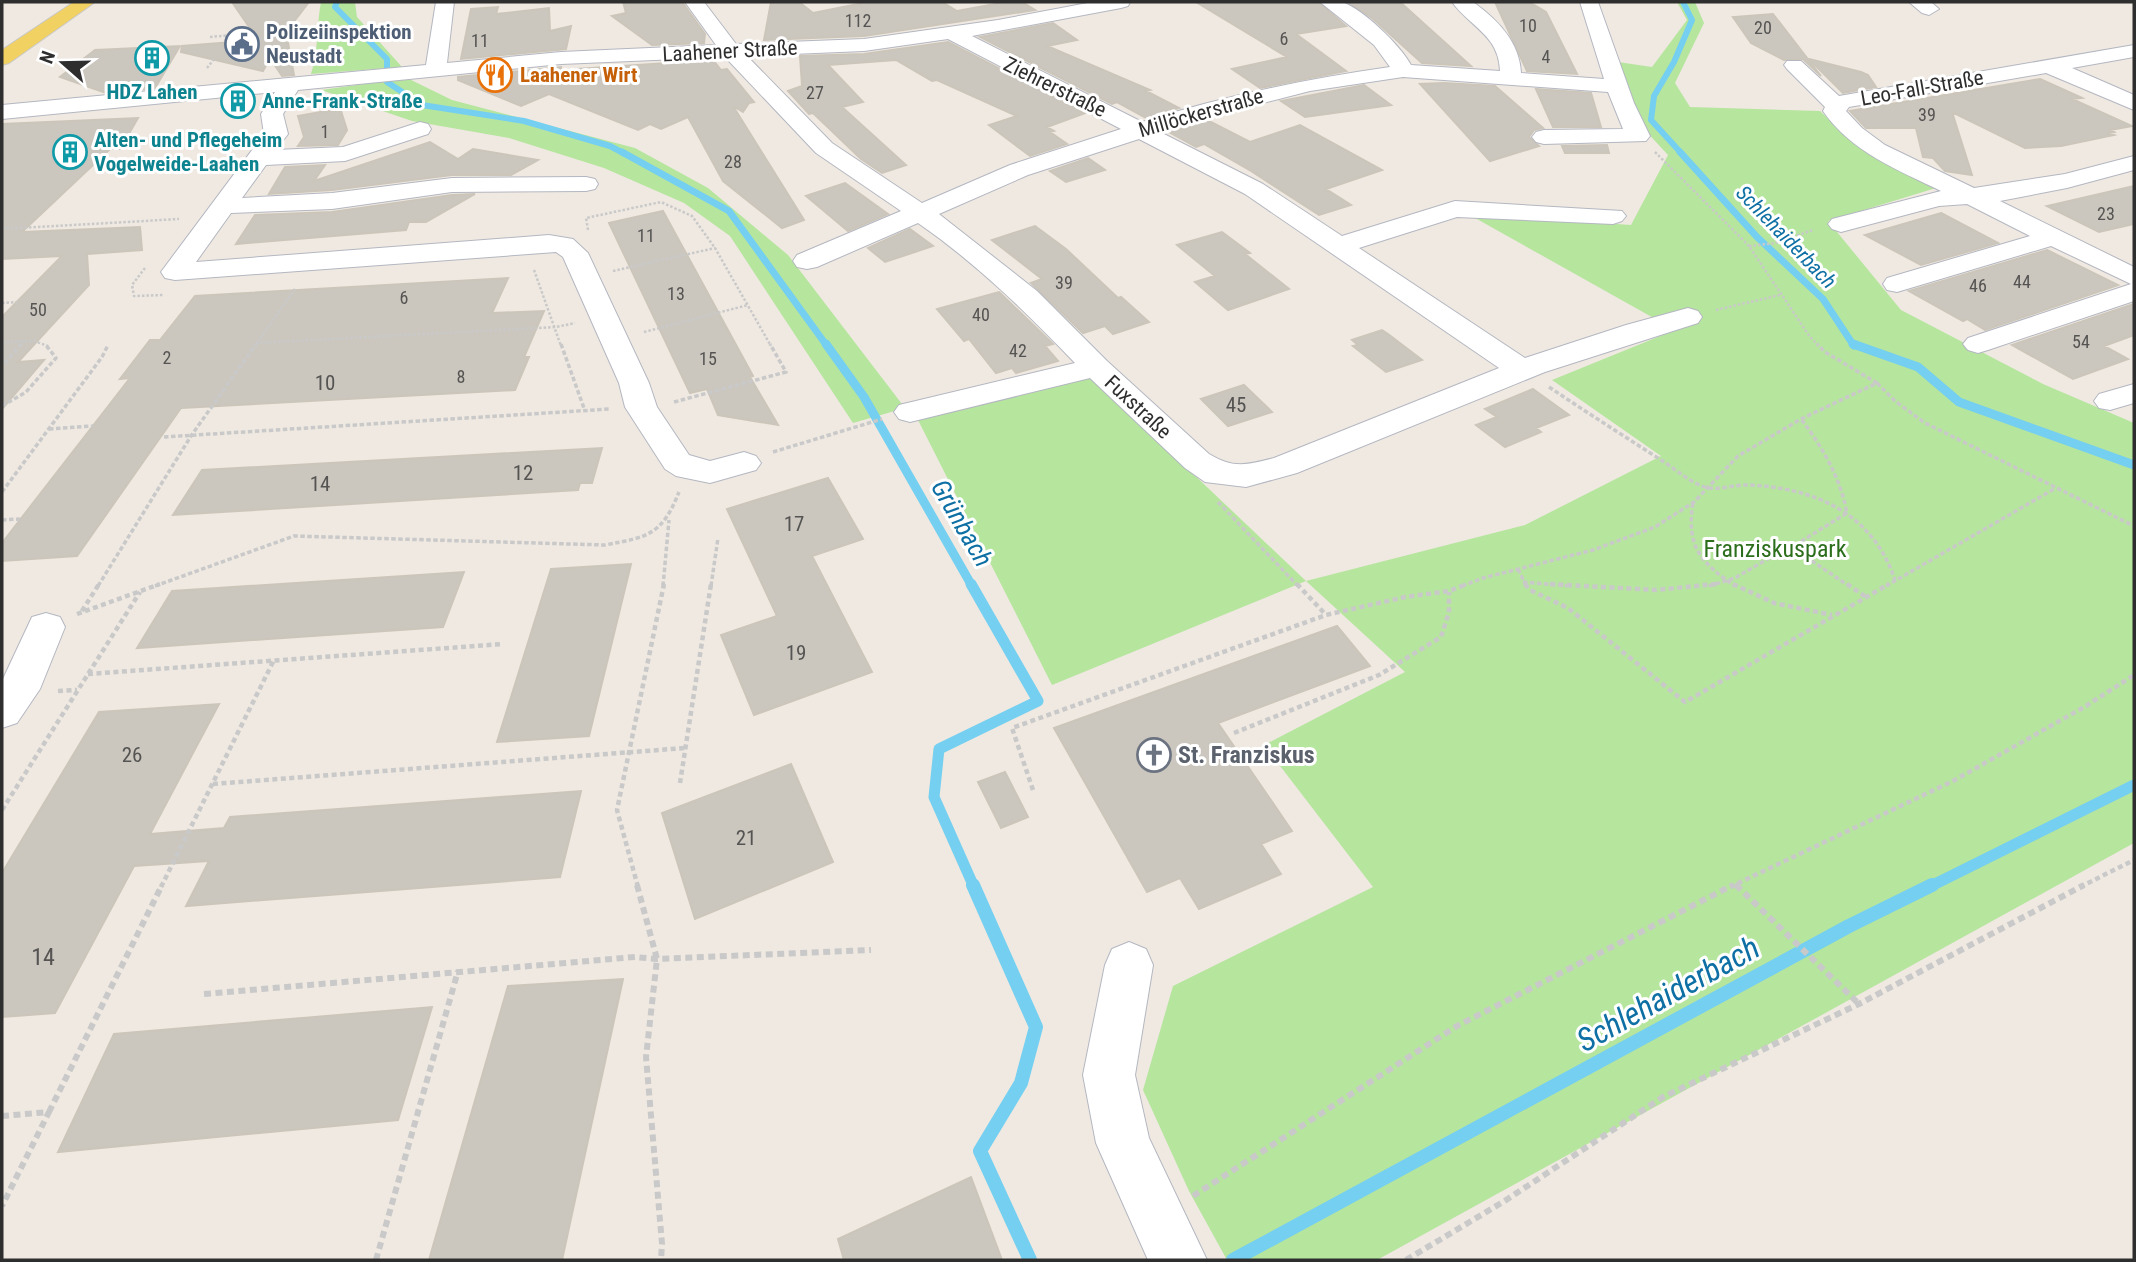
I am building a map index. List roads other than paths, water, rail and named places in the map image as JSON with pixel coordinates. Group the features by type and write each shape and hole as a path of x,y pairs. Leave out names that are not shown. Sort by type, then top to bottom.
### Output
{"main road":[{"path":"2,59 86,2"}],"street":[{"path":"436,70 445,2"},
{"name":"Fuxstraße","path":"694,2 732,51 824,148 950,233 1027,297 1096,367 1197,461 1217,474 1245,477 1285,466 1522,370"},
{"name":"Laahener Straße","path":"2,112 561,58 864,45 998,26 1121,2"},
{"path":"1329,2 1382,41 1400,63 1403,71"},
{"path":"1461,2 1497,32 1508,50 1512,64 1511,77"},
{"path":"1544,137 1638,136 1629,120 1601,26 1589,2"},
{"path":"973,8 998,26"},
{"name":"Ziehrerstraße","path":"951,33 1254,189 1522,370"},
{"path":"2008,64 2134,45"},
{"name":"Leo-Fall-Straße","path":"2134,51 1842,102 1833,111 1854,133 1877,150 1967,197 2134,277"},
{"path":"1794,65 1838,107"},
{"path":"2049,66 2134,103"},
{"name":"Millöckerstraße","path":"807,261 1019,170 1142,129 1235,102 1310,85 1403,71 1618,86"},
{"path":"290,85 272,114 276,134 175,272 549,243 564,245 575,253 641,407 677,462 688,468 710,471 744,463"},
{"path":"259,158 345,154 420,129"},
{"path":"1841,224 1939,199 2067,181 2134,163"},
{"path":"221,211 332,201 452,185 586,184"},
{"path":"1339,246 1455,209 1613,216"},
{"path":"1897,284 2050,238"},
{"path":"1978,344 2134,292"},
{"path":"1522,370 1631,331 1689,317"},
{"path":"910,412 1096,367"},
{"path":"2,712 64,620"},
{"path":"1129,965 1109,1075 1123,1143 1167,1241"}],"waterway":[{"name":"Grünbach","path":"337,2 335,7 387,59 387,82 422,105 524,121 610,146 625,154"},
{"name":"Schlehaiderbach","path":"1682,154 1651,120 1654,96 1674,62 1692,20 1683,2"},
{"name":"Grünbach","path":"622,152 729,211 827,346"},
{"name":"Schlehaiderbach","path":"1680,152 1757,237 1823,299 1854,346"},
{"name":"Grünbach","path":"826,344 864,397 972,586"},
{"name":"Schlehaiderbach","path":"1853,344 1918,367 1959,402 2134,465"},
{"name":"Grünbach","path":"971,584 1038,701 939,749 934,797 974,887"},
{"name":"Schlehaiderbach","path":"1929,887 2134,785"},
{"name":"Grünbach","path":"973,885 1036,1027 1021,1083 980,1151 1030,1260"},
{"name":"Schlehaiderbach","path":"1233,1260 1849,926 1932,885"}],"place":[{"name":"Polizeiinspektion Neustadt","path":"242,44"},
{"name":"HDZ Lahen","path":"152,58"},
{"name":"Laahener Wirt","path":"495,75"},
{"name":"Anne-Frank-Straße","path":"238,101"},
{"name":"Alten- und Pflegeheim Vogelweide-Laahen","path":"70,152"},
{"name":"St. Franziskus","path":"1154,755"}],"park label":[{"name":"Franziskuspark","path":"1775,549"}]}
